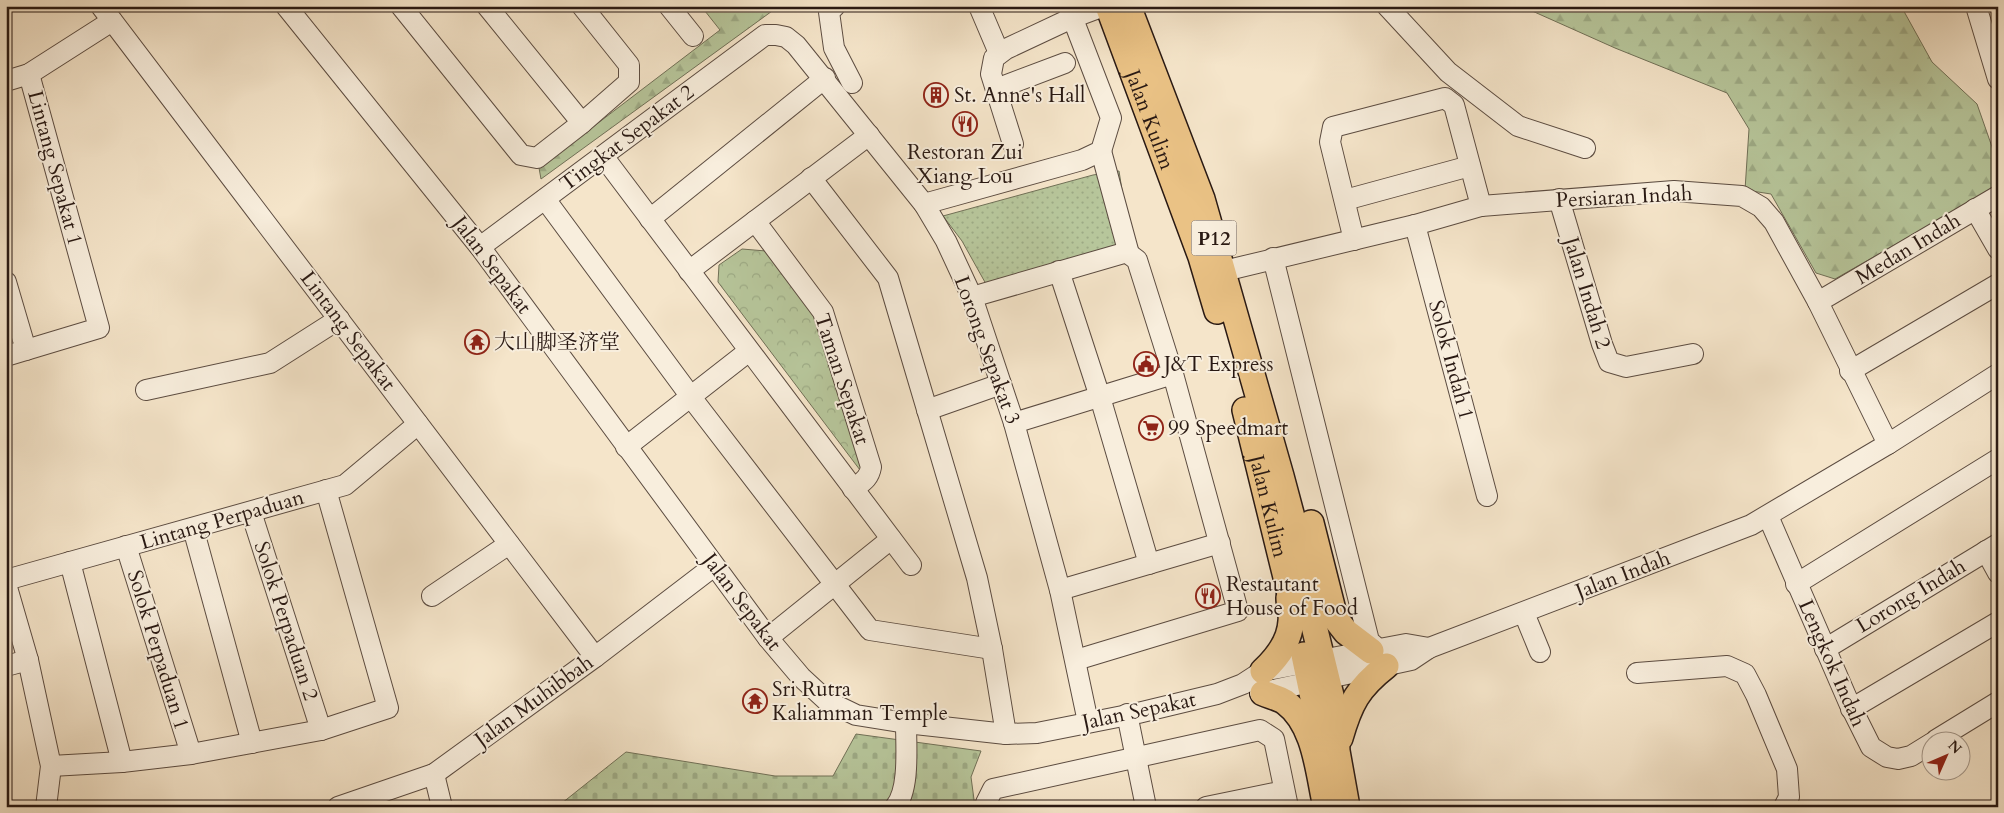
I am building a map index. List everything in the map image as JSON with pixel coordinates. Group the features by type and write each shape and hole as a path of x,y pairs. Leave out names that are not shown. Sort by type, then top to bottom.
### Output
{"main road":[{"name":"Jalan Kulim","path":"1106,6 1201,257 1239,387 1290,590 1316,671"},
{"name":"Jalan Kulim","path":"1128,6 1202,199 1281,476 1296,536 1316,671 1316,712 1337,752 1347,807"},
{"path":"1281,476 1311,523 1335,618 1346,632 1379,656 1368,680 1355,698 1349,711 1337,752"},
{"path":"1290,590 1288,600 1292,620 1288,636 1263,682 1302,721 1314,753 1326,807"}],"street":[{"name":"Jalan Sepakat","path":"286,6 480,247 768,638 801,677 828,701 856,715 906,723 1006,734 1037,733 1217,694 1243,684 1263,682 1316,671"},
{"path":"400,6 521,154 537,158 582,123 629,82 628,66 582,6"},
{"path":"487,6 582,123"},
{"path":"669,6 693,36"},
{"path":"834,6 829,12 834,48 852,84"},
{"path":"979,6 999,53"},
{"path":"1013,144 991,74 994,58 999,53 1070,12 1106,6"},
{"path":"1387,6 1448,72 1518,126 1585,148"},
{"path":"1976,6 1998,79"},
{"path":"1070,12 1112,118 1101,150 1129,254"},
{"name":"Lintang Sepakat 1","path":"26,350 99,328 29,74 107,14"},
{"name":"Lintang Sepakat","path":"107,14 595,657"},
{"name":"Tingkat Sepakat 2","path":"480,247 765,35 776,35"},
{"name":"Lorong Sepakat 3","path":"776,35 786,37 796,45 924,204 946,241 972,297 1014,423 1060,590 1088,722"},
{"path":"996,89 1065,63"},
{"path":"6,81 29,74"},
{"path":"650,219 824,78"},
{"path":"1354,240 1330,142 1333,127 1444,98 1454,105 1480,206"},
{"path":"689,271 869,135"},
{"path":"924,204 1082,160 1101,150"},
{"name":"Taman Sepakat","path":"603,156 910,565"},
{"path":"1345,200 1470,166"},
{"path":"811,178 888,278 977,578 992,649 1006,734"},
{"name":"Persiaran Indah","path":"1224,271 1415,225 1480,206 1674,191 1742,196 1761,207 1774,222 1818,302 1850,371 1888,444"},
{"name":"Medan Indah","path":"1818,302 1998,196"},
{"path":"545,199 690,396 870,630 992,649"},
{"name":"Jalan Indah 2","path":"1559,199 1609,362 1626,367 1693,354"},
{"path":"1975,209 1998,249"},
{"name":"Taman Sepakat","path":"755,221 823,312 871,467 870,474 866,480 853,488"},
{"name":"Solok Indah 1","path":"1415,225 1487,496"},
{"path":"972,297 1124,253 1129,254 1137,260 1173,374 1238,611 1076,660"},
{"path":"1273,258 1369,641 1379,656"},
{"path":"1059,271 1100,397 1149,564"},
{"path":"6,282 26,350 6,356"},
{"path":"1850,371 1998,284"},
{"path":"146,390 270,363 338,319"},
{"path":"626,447 749,351"},
{"path":"1014,423 1173,374"},
{"name":"Jalan Indah","path":"1316,671 1379,656 1411,660 1430,648 1751,525 1888,444 1998,374"},
{"path":"927,410 1001,384"},
{"name":"Lintang Perpaduan","path":"6,580 344,485 418,424"},
{"path":"1796,584 1998,460"},
{"path":"51,766 122,762 191,754 321,730 388,708 326,490"},
{"name":"Solok Perpaduan 2","path":"250,512 321,730"},
{"name":"Lengkok Indah","path":"1768,516 1851,708 1872,747 1887,757 1898,759 1911,756 1922,749"},
{"path":"193,528 252,743"},
{"path":"768,638 891,539"},
{"path":"1060,590 1220,543"},
{"path":"432,596 509,544"},
{"name":"Solok Perpaduan 1","path":"126,546 191,754"},
{"path":"1992,547 1998,573"},
{"name":"Lorong Indah","path":"1825,649 1992,547"},
{"path":"70,562 122,762"},
{"name":"Jalan Muhibbah","path":"338,807 359,804 434,774 595,657 714,566"},
{"path":"6,584 28,660 51,766 46,807"},
{"path":"1524,613 1540,652"},
{"path":"1851,708 1998,622"},
{"path":"6,666 28,660"},
{"path":"1637,673 1727,666 1745,674 1756,695 1787,769 1789,797 1784,807"},
{"path":"1952,730 1998,702"},
{"path":"1127,714 1146,807"},
{"path":"895,807 901,800 905,780 906,723"},
{"name":"Jalan Sepakat","path":"990,798 1136,758 1260,730 1274,739 1286,799"},
{"path":"434,774 442,807"},
{"path":"1209,806 1286,799"}],"green space":[{"path":"701,6 779,6 541,179 539,168 720,30"},
{"path":"1521,6 1901,6 1932,62 1977,104 1998,164 1998,180 1989,191 1835,279 1816,273 1771,194 1745,190 1749,129 1727,93 1615,48"},
{"path":"1119,171 1130,241 986,284 962,241 943,216 1093,175"},
{"path":"742,249 766,251 817,316 865,464 860,470 718,282 719,265"},
{"path":"856,734 981,751 971,777 975,807 557,807 626,752 775,776 833,776"}],"place":[{"name":"St. Anne's Hall","path":"936,95"},
{"name":"Restoran Zui Xiang Lou","path":"965,124"},
{"name":"大山脚圣济堂","path":"477,342"},
{"name":"J&T Express","path":"1146,364"},
{"name":"99 Speedmart","path":"1151,428"},
{"name":"Restautant House of Food","path":"1208,596"},
{"name":"Sri Rutra Kaliamman Temple","path":"755,701"}]}
